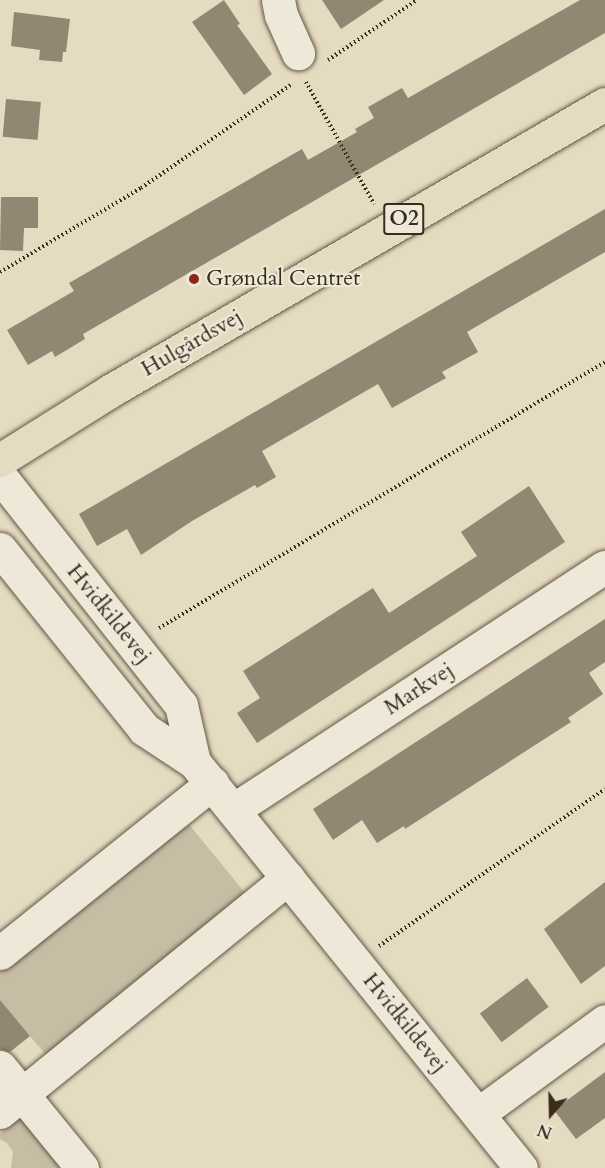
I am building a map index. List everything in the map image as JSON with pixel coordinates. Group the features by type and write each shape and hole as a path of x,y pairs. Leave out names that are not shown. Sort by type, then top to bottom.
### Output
{"main road":[{"name":"Hulgårdsvej","path":"0,460 110,391 605,104"}],"street":[{"path":"278,0 281,15 304,69"},
{"name":"Hvidkildevej","path":"0,476 181,705 203,773"},
{"name":"Hvidkildevej","path":"0,549 144,729 203,773 521,1168"},
{"name":"Markvej","path":"233,810 605,567"},
{"path":"0,953 203,773"},
{"path":"11,1103 288,878"},
{"path":"478,1114 605,1021"},
{"path":"0,1067 11,1103 82,1168"}],"path":[{"path":"0,272 141,188 304,69 417,0"},
{"path":"304,69 357,172"},
{"path":"132,644 605,362"},
{"path":"356,963 605,789"}],"shaded area":[{"path":"187,822 246,894 47,1056 0,1001 0,972"},
{"path":"21,1117 62,1168 11,1168 13,1152 7,1143 0,1139 0,1134"}],"building":[{"path":"224,0 240,24 237,25 272,74 244,95 192,22"},
{"path":"322,0 384,0 341,29"},
{"path":"580,0 605,0 605,33 83,334 85,339 55,357 52,351 28,365 7,330 74,291 69,283 302,149 308,160 357,132 355,129 374,118 368,107 402,88 408,98"},
{"path":"14,12 70,19 66,52 63,52 62,62 39,60 40,50 11,46"},
{"path":"6,99 41,102 38,140 3,137"},
{"path":"1,197 38,197 38,228 24,228 23,251 0,250"},
{"path":"605,209 605,252 467,332 478,352 442,372 446,378 392,408 378,384 262,451 276,477 257,488 255,485 192,521 141,555 127,529 97,546 79,514"},
{"path":"529,486 565,542 257,743 237,713 260,698 243,671 373,588 389,613 477,556 461,532"},
{"path":"605,619 605,662 589,673 603,694 568,718 571,722 405,829 404,826 377,843 362,820 333,840 313,809"},
{"path":"605,882 605,966 581,984 544,929"},
{"path":"527,978 549,1007 502,1042 480,1014"},
{"path":"0,1000 30,1036 10,1052 0,1049"},
{"path":"605,1072 605,1118 576,1139 554,1110"}],"place":[{"name":"Grøndal Centret","path":"194,279"}]}
